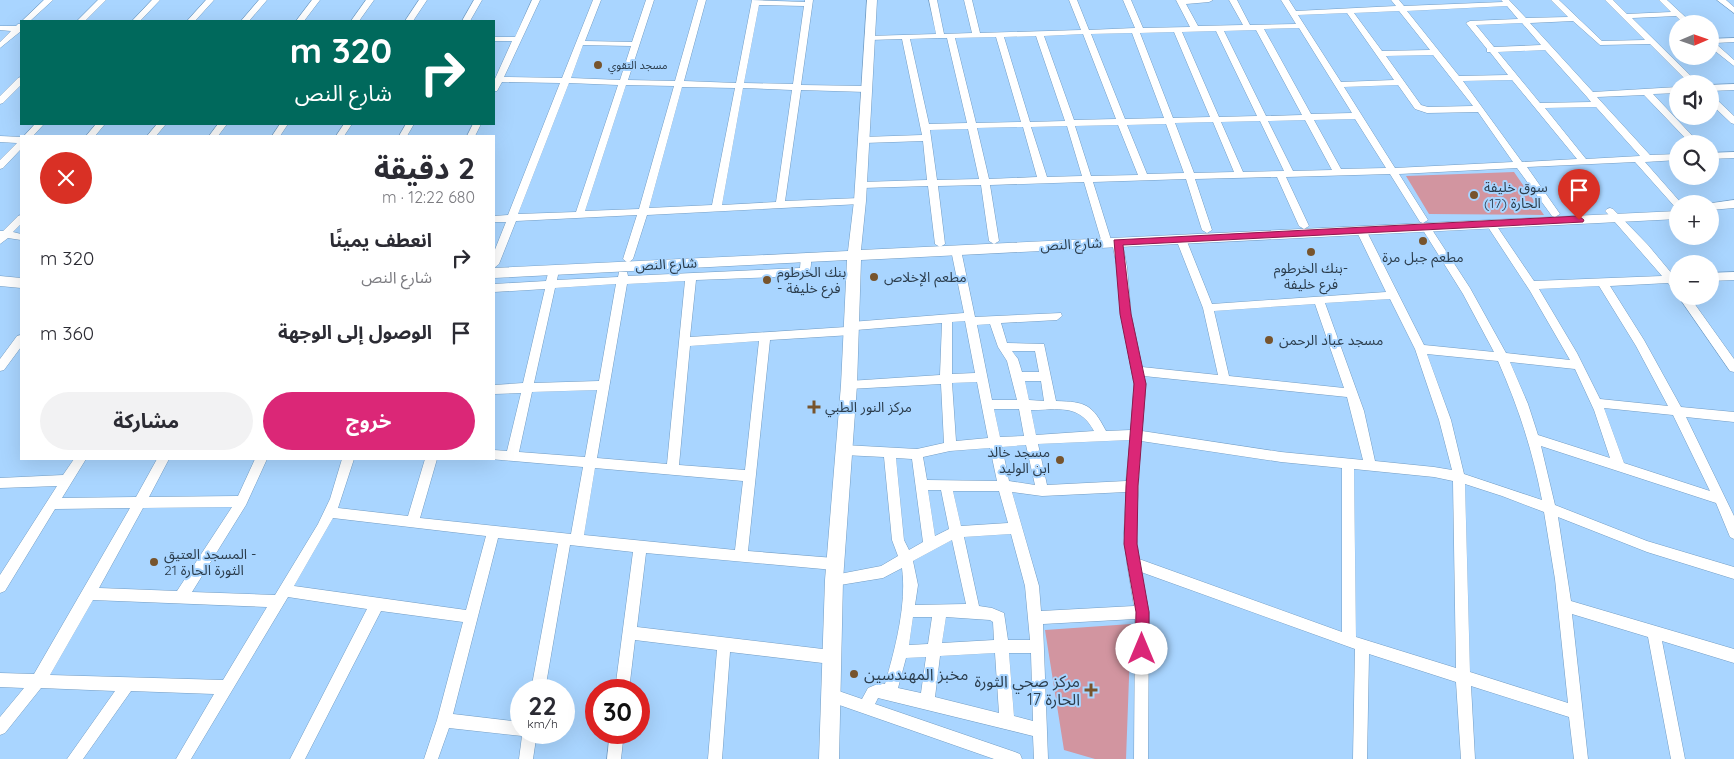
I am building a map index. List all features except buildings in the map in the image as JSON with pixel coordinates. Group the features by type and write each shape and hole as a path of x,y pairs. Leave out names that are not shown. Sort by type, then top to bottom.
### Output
{"main road":[{"path":"829,759 834,564 849,384 854,251 862,185 872,0"},
{"path":"1719,205 1734,204"},
{"name":"شارع النص","path":"495,265 627,262 854,251 994,241 1181,239 1304,226 1492,224 1613,214 1669,207"},
{"path":"1719,213 1734,212"},
{"name":"شارع النص","path":"495,273 554,270 627,262 755,267 806,257 854,251 956,250 1109,240 1207,230 1230,233 1361,230 1555,214 1669,214"},
{"path":"0,281 20,283"},
{"path":"0,290 20,292"}],"street":[{"path":"27,20 49,0"},
{"path":"81,20 102,0"},
{"path":"137,20 156,0"},
{"path":"192,20 210,0"},
{"path":"246,20 263,0"},
{"path":"301,20 316,0"},
{"path":"355,20 370,0"},
{"path":"410,20 423,0"},
{"path":"467,20 478,0"},
{"path":"495,86 536,0"},
{"path":"495,262 597,0"},
{"path":"579,216 650,0"},
{"path":"540,679 571,539 591,464 622,280 643,213 702,0"},
{"path":"933,0 973,126 985,183 994,241"},
{"path":"968,0 977,35"},
{"path":"1073,0 1143,176"},
{"path":"1127,0 1190,176 1207,230"},
{"path":"1195,29 1180,1 1208,0"},
{"path":"1233,0 1248,28"},
{"path":"1285,0 1473,301 1503,357 1522,404 1549,508 1563,605 1581,759"},
{"path":"1395,0 1480,109 1555,214"},
{"path":"1555,0 1600,43 1653,42"},
{"path":"1609,0 1686,75"},
{"path":"1663,0 1678,14"},
{"path":"1721,0 1734,11"},
{"path":"716,209 756,2 809,2 780,206"},
{"path":"1293,13 1402,9 1450,3 1506,2 1598,104 1670,195"},
{"path":"1349,11 1421,109 1480,109"},
{"path":"1625,16 1678,14"},
{"path":"1574,19 1470,24 1584,162"},
{"path":"869,38 1301,26"},
{"path":"1260,27 1338,172"},
{"path":"0,28 20,28"},
{"path":"0,46 20,28"},
{"path":"1219,28 1264,118 1304,226"},
{"path":"1177,30 1240,175"},
{"path":"1039,34 1087,179 1109,240 1122,266 1126,314 1138,372 1140,401 1132,486 1130,544 1142,612 1141,759"},
{"path":"999,35 1043,180"},
{"path":"906,38 927,138 940,244"},
{"path":"495,39 518,39"},
{"path":"1719,41 1734,40"},
{"path":"580,43 635,44"},
{"path":"1490,50 1547,47"},
{"path":"1719,50 1734,64"},
{"path":"1380,54 1436,52"},
{"path":"1456,79 1513,77"},
{"path":"498,79 866,89"},
{"path":"0,101 20,81"},
{"path":"1338,85 1400,82"},
{"path":"1719,88 1734,87"},
{"path":"1590,95 1669,91"},
{"path":"1646,92 1687,135"},
{"path":"1538,106 1598,104"},
{"path":"1719,107 1734,121"},
{"path":"925,127 1357,116"},
{"path":"29,135 39,125"},
{"path":"91,135 100,125"},
{"path":"152,135 161,125"},
{"path":"864,140 927,138"},
{"path":"0,139 20,142"},
{"path":"0,166 20,143"},
{"path":"1719,156 1734,155"},
{"path":"862,185 985,183 1143,176 1392,171 1669,157"},
{"path":"495,219 860,201"},
{"path":"1613,214 1669,274"},
{"path":"2,236 20,219"},
{"path":"1492,224 1533,285 1578,365 1597,403 1619,467"},
{"path":"1361,230 1420,349 1445,420 1459,476 1463,678 1468,759"},
{"path":"2,236 20,237"},
{"path":"1181,239 1208,308 1224,378"},
{"path":"956,250 1004,486 1028,568 1038,646 1041,759"},
{"path":"495,288 691,276 755,267"},
{"path":"512,457 554,270"},
{"path":"672,470 691,276"},
{"path":"1719,277 1734,276"},
{"path":"1533,285 1669,279"},
{"path":"1602,282 1643,347 1677,410 1720,499 1734,533"},
{"path":"1208,308 1394,295"},
{"path":"1319,300 1352,393 1370,465"},
{"path":"1689,305 1734,368"},
{"path":"685,342 765,338 947,318 994,320 1057,316"},
{"path":"947,318 946,380 950,446"},
{"path":"994,320 1003,347 1012,360 1018,377 1042,491"},
{"path":"741,556 765,338"},
{"path":"0,367 20,340"},
{"path":"1003,347 1039,346 1051,405"},
{"path":"1420,349 1578,365"},
{"path":"1138,372 1224,378 1352,393"},
{"path":"1018,377 1046,376"},
{"path":"849,384 981,378"},
{"path":"495,389 604,384"},
{"path":"1597,403 1734,417"},
{"path":"986,404 1070,405 1092,416 1102,435"},
{"path":"844,450 917,454 950,446 1102,435 1137,435 1281,457 1459,476 1549,508 1618,536 1734,573"},
{"path":"1532,438 1720,499"},
{"path":"890,453 897,532 906,560 911,585 901,652 890,692"},
{"path":"917,454 930,545"},
{"path":"495,455 750,476"},
{"path":"0,587 79,460"},
{"path":"0,728 38,681 90,594 162,460"},
{"path":"181,597 242,501 261,460"},
{"path":"183,759 282,596 330,512 348,460"},
{"path":"412,523 431,460"},
{"path":"1348,464 1360,759"},
{"path":"0,483 66,480"},
{"path":"922,485 1004,486 1042,491 1132,486"},
{"path":"946,486 974,611"},
{"path":"51,504 242,501"},
{"path":"330,512 492,532 571,539 640,549 834,564"},
{"path":"834,580 883,572 956,532 1016,528"},
{"path":"431,759 444,720 492,532"},
{"path":"623,679 640,549"},
{"path":"1133,563 1355,644 1575,712"},
{"path":"90,594 181,597 282,596 377,604 469,617"},
{"path":"297,759 377,604"},
{"path":"1563,605 1734,656"},
{"path":"908,611 974,611 999,618 1007,720"},
{"path":"927,700 940,611"},
{"path":"1035,618 1142,612"},
{"path":"1654,632 1678,759"},
{"path":"629,633 831,657"},
{"path":"714,759 724,645"},
{"path":"901,652 1002,646 1038,646"},
{"path":"0,680 226,687"},
{"path":"74,759 128,684"},
{"path":"866,708 873,692 880,690 1007,720 1040,730"},
{"path":"830,695 1008,758"},
{"path":"444,720 510,728"},
{"path":"526,759 528,744"},
{"path":"614,759 616,744"}],"place":[{"name":"مسجد التقوي","path":"598,65"},
{"name":"سوق خليفة الحارة (17)","path":"1474,195"},
{"name":"مطعم جبل مرة","path":"1423,241"},
{"name":"بنك الخرطوم- فرع خليفة","path":"1311,252"},
{"name":"مطعم الإخلاص","path":"874,277"},
{"name":"بنك الخرطوم - فرع خليفة","path":"767,280"},
{"name":"مسجد عباد الرحمن","path":"1269,340"},
{"name":"مركز النور الطبي","path":"814,407"},
{"name":"مسجد خالد ابن الوليد","path":"1060,460"},
{"name":"المسجد العتيق - الثورة الحارة 21","path":"154,562"},
{"name":"مخبز المهندسين","path":"854,674"},
{"name":"مركز صحي الثورة الحارة 17","path":"1091,690"}],"route":[{"path":"1142,649 1142,612 1130,544 1132,486 1139,418 1140,384 1126,314 1122,266 1117,242 1579,220"}]}
